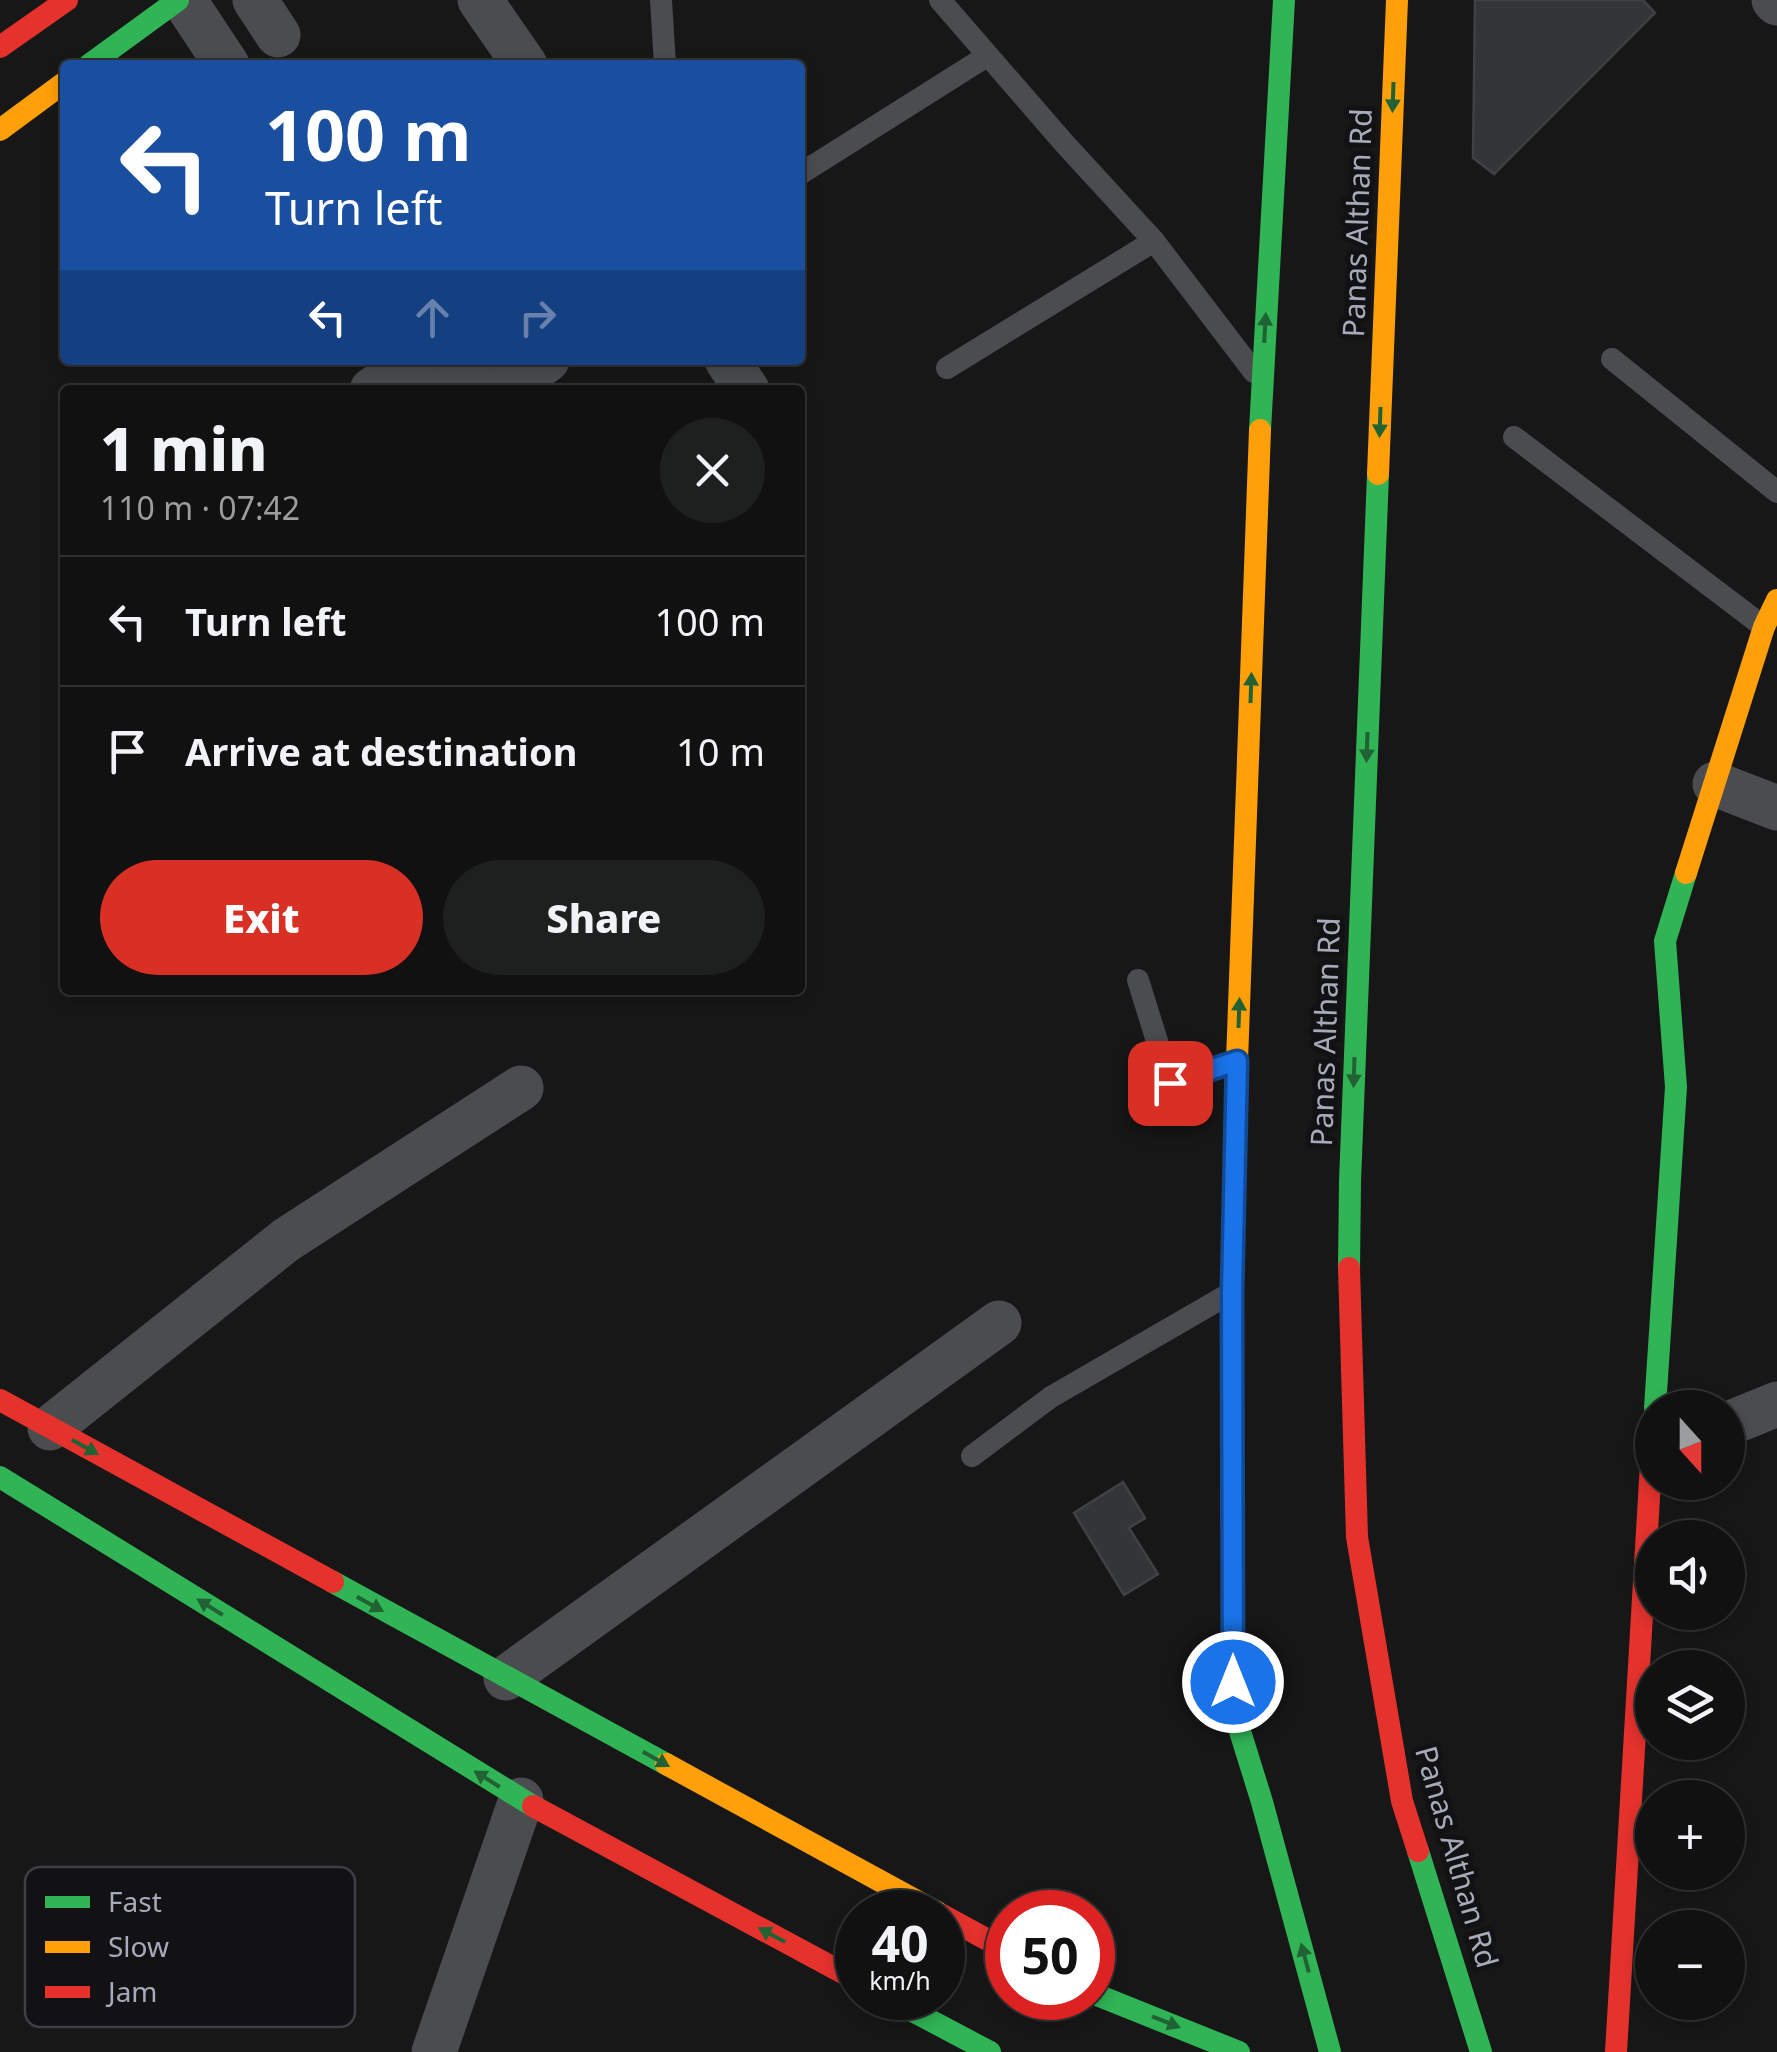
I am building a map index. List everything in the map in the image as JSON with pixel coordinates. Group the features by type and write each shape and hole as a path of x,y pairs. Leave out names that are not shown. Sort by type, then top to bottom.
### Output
{"main road":[{"path":"0,48 68,0"},
{"path":"96,60 181,0"},
{"path":"1284,0 1262,383 1237,1061 1232,1292 1233,1682 1239,1728 1330,2052"},
{"name":"Panas Althan Rd","path":"1396,0 1350,1181 1349,1300 1357,1536 1402,1801 1480,2052"},
{"path":"0,130 60,86"},
{"path":"1656,1390 1676,1087 1665,942 1764,627 1777,600"},
{"path":"0,1400 896,1890"},
{"path":"0,1477 521,1800 835,1969"},
{"path":"1616,2052 1649,1500"},
{"path":"1115,2002 1239,2052"},
{"path":"930,2020 990,2052"}],"street":[{"path":"181,0 223,60"},
{"path":"480,0 522,60"},
{"path":"380,385 410,365"},
{"path":"511,385 540,365"},
{"path":"1715,784 1777,808"},
{"path":"50,1428 286,1240 521,1088"},
{"path":"506,1678 998,1323"},
{"path":"1745,1417 1777,1404"},
{"path":"434,2052 521,1800"}],"lane":[{"path":"661,0 666,60"},
{"path":"940,0 1154,241 1262,383"},
{"path":"805,171 987,56"},
{"path":"946,368 1154,241"},
{"path":"1612,359 1777,492"},
{"path":"1514,437 1764,627"},
{"path":"1138,980 1170,1083 1237,1061"},
{"path":"972,1456 1052,1398 1232,1292"}],"building":[{"path":"1475,0 1643,0 1655,13 1494,174 1473,158"},
{"path":"1123,1482 1145,1518 1129,1528 1158,1574 1124,1595 1074,1513"}],"traffic: fast":[{"path":"96,60 178,0"},
{"path":"1260,430 1284,0"},
{"path":"1349,1268 1378,474"},
{"path":"1656,1390 1676,1087 1665,941 1686,873"},
{"path":"1232,1287 1233,1681 1239,1728 1330,2052"},
{"path":"0,1477 533,1806"},
{"path":"333,1582 666,1764"},
{"path":"1418,1851 1481,2052"},
{"path":"1115,2002 1239,2052"},
{"path":"930,2020 990,2052"}],"traffic: slow":[{"path":"1378,474 1397,0"},
{"path":"0,130 60,86"},
{"path":"1232,1287 1260,430"},
{"path":"1686,873 1764,627 1777,600"},
{"path":"666,1764 897,1890"}],"traffic: jam":[{"path":"0,47 67,0"},
{"path":"1349,1268 1357,1537 1402,1801 1418,1851"},
{"path":"0,1400 333,1582"},
{"path":"1616,2052 1649,1500"},
{"path":"533,1806 835,1969"},
{"path":"965,1928 985,1938"}],"route":[{"path":"1170,1083 1237,1061 1232,1292 1233,1682"}]}
